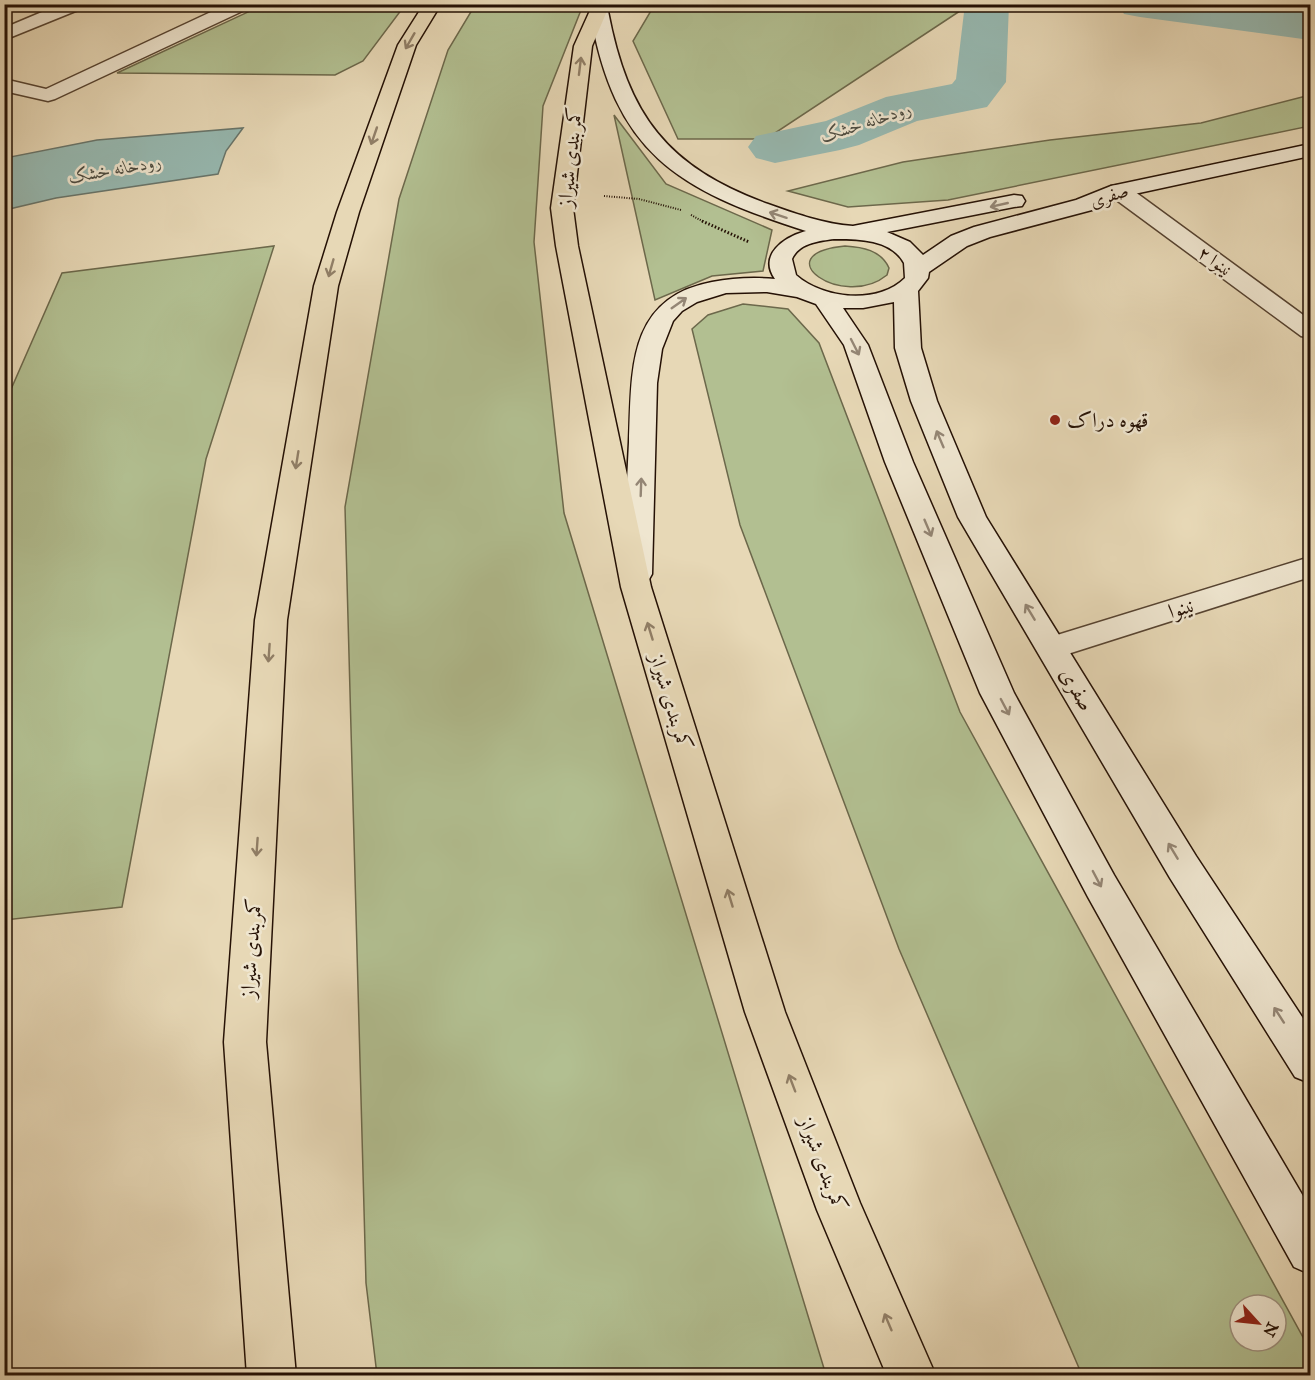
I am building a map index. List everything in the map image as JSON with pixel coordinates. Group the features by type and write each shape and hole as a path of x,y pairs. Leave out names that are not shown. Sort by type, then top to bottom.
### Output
{"highway":[{"name":"کمربندی شیراز","path":"272,1376 245,1042 271,620 326,286 348,212 407,45 433,4"},
{"name":"کمربندی شیراز","path":"600,8 583,46 562,208 567,246 636,587 765,1012 840,1210 912,1376"}],"street":[{"path":"4,35 77,4"},
{"path":"4,85 48,95 243,4"},
{"path":"600,8 603,40 620,89 652,140 669,159 688,173 731,196 762,209 841,232 879,237 904,248 914,258 912,279 890,296 870,301 846,302 774,285 722,288 694,293 676,304 663,316 653,336 645,384 636,587"},
{"name":"صفری","path":"1311,150 1119,191 1084,205 982,232 959,241 912,279 908,348 924,401 972,518 1183,867 1311,1064"},
{"path":"1119,191 1063,192 976,210 798,241 784,252 780,260 781,270 789,281 813,294 856,345 900,462 997,693 1107,896 1311,1251"},
{"name":"۲ نینوا","path":"1119,191 1311,331"},
{"name":"نینوا","path":"1052,648 1311,567"}],"path":[{"path":"604,196 639,199 674,207 720,231 784,252"}],"green space":[{"path":"655,4 969,5 766,139 678,139 633,41"},
{"path":"263,5 405,5 363,61 335,75 117,73"},
{"path":"475,5 583,5 543,106 534,242 564,513 826,1375 377,1375 366,1283 345,507 399,199 448,50"},
{"path":"1310,95 1310,126 948,200 848,207 788,191 903,162 1050,140 1201,123"},
{"path":"614,115 666,184 772,230 763,271 712,276 655,300"},
{"path":"274,246 206,459 122,907 5,920 5,403 62,273"},
{"path":"845,246 876,253 889,268 887,275 869,284 850,287 833,284 819,277 811,268 811,259 821,251"},
{"path":"743,304 788,309 819,343 960,712 1279,1293 1228,1293 1228,1353 1288,1353 1288,1310 1310,1350 1310,1375 1082,1375 899,949 740,525 692,329 708,315"}],"water":[{"path":"243,128 226,151 218,174 56,198 5,210 5,158 97,140"}],"waterway":[{"name":"رودخانه خشک","path":"775,147 840,134 904,108 969,96 981,82 987,4"},
{"name":"رودخانه خشک","path":"1140,4 1310,26"}],"place":[{"name":"قهوه دراک","path":"1055,420"}]}
